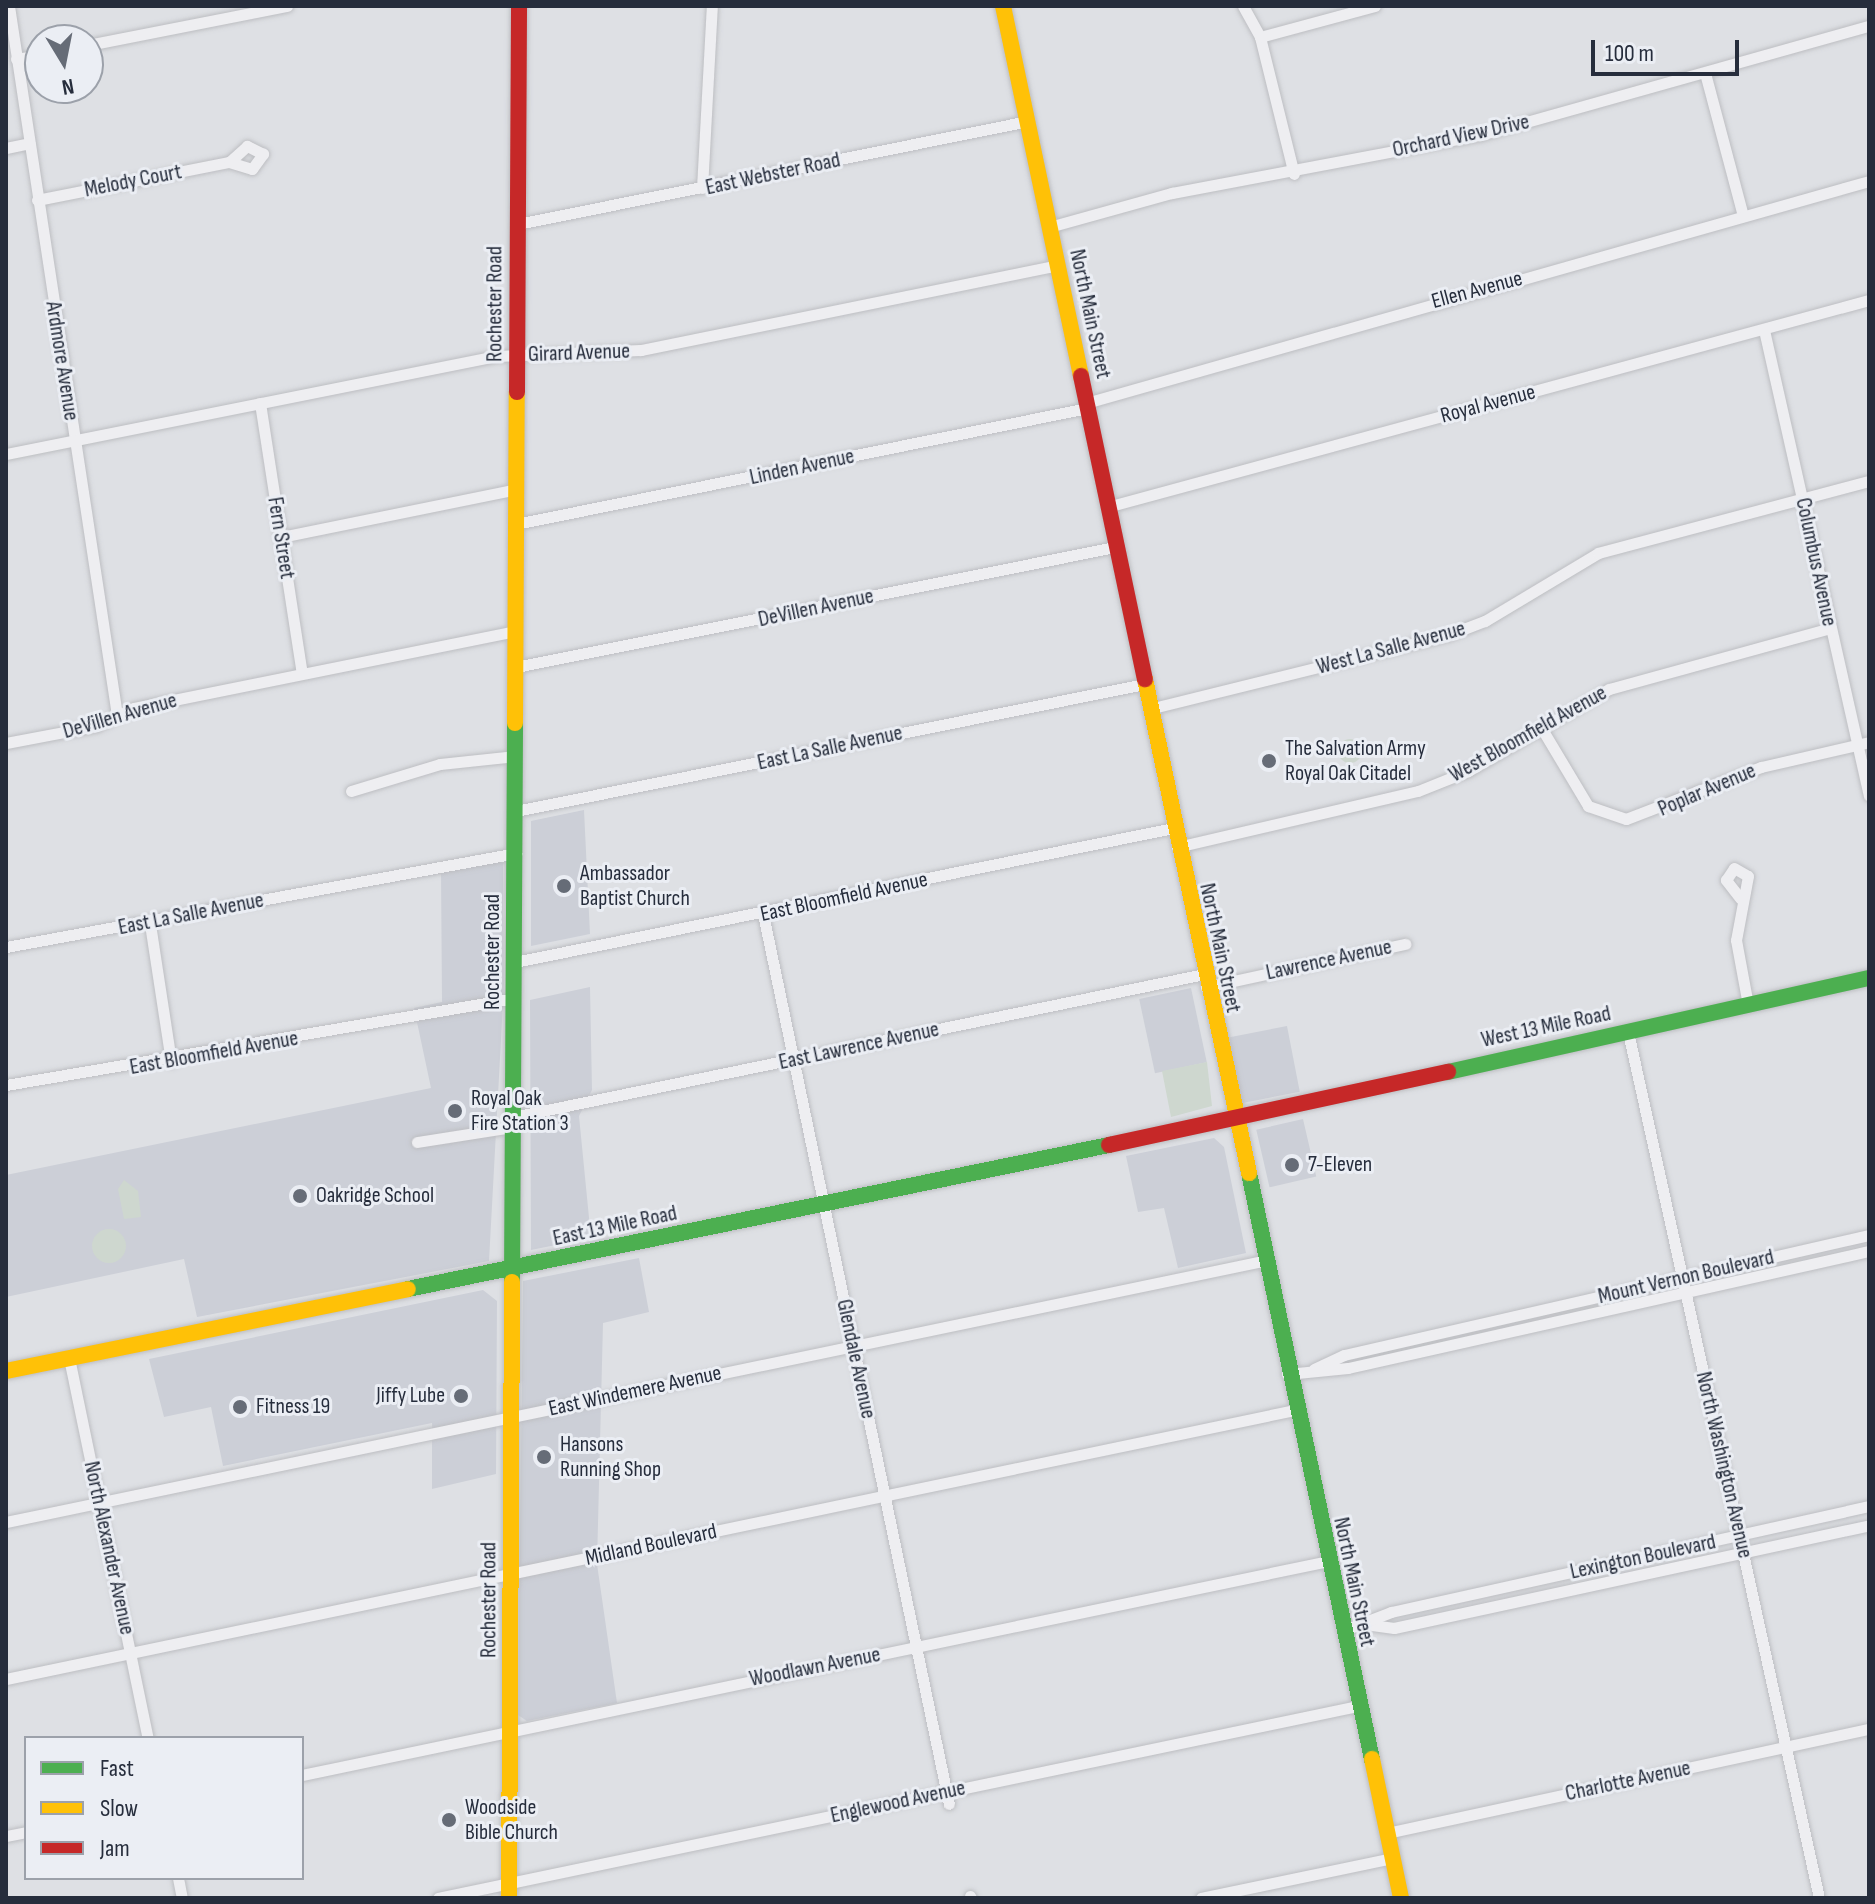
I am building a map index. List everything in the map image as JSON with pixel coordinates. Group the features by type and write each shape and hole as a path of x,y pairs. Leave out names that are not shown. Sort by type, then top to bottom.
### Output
{"main road":[{"name":"Rochester Road","path":"509,1891 519,6"},
{"name":"North Main Street","path":"1003,6 1232,1119 1401,1898"},
{"name":"West 13 Mile Road","path":"1232,1119 1869,978"},
{"name":"East 13 Mile Road","path":"6,1371 510,1270 1232,1119"}],"street":[{"path":"104,42 287,6"},
{"path":"702,188 712,6"},
{"path":"1243,6 1260,37 1294,174"},
{"path":"1260,37 1375,6"},
{"name":"Ardmore Avenue","path":"8,12 117,715"},
{"name":"Orchard View Drive","path":"1049,227 1172,193 1294,174 1436,139 1480,135 1869,26"},
{"path":"16,59 24,58"},
{"path":"1705,73 1743,216"},
{"name":"East Webster Road","path":"518,224 1028,121"},
{"path":"6,148 29,143"},
{"name":"Melody Court","path":"37,200 229,162"},
{"name":"Ellen Avenue","path":"1086,406 1869,181"},
{"name":"Girard Avenue","path":"6,454 517,356 627,353 1057,265"},
{"name":"Royal Avenue","path":"1107,507 1869,300"},
{"name":"Columbus Avenue","path":"1764,330 1831,628 1863,743 1869,795"},
{"name":"Fern Street","path":"260,403 302,673"},
{"name":"Linden Avenue","path":"516,524 1086,406"},
{"name":"West La Salle Avenue","path":"1149,709 1466,629 1598,553 1869,481"},
{"path":"281,537 516,489"},
{"name":"DeVillen Avenue","path":"516,667 1115,547"},
{"name":"West Bloomfield Avenue","path":"1177,847 1418,791 1638,678 1831,628"},
{"name":"DeVillen Avenue","path":"6,743 96,726 117,715 302,673 516,631"},
{"name":"East La Salle Avenue","path":"516,811 1144,684"},
{"name":"Poplar Avenue","path":"1542,729 1582,801 1619,819 1678,805 1761,767 1863,743"},
{"path":"351,791 440,764 516,756"},
{"name":"East Bloomfield Avenue","path":"515,962 763,914 1173,828"},
{"name":"East La Salle Avenue","path":"6,947 150,924 516,853"},
{"path":"1740,898 1737,951 1748,1005"},
{"name":"Glendale Avenue","path":"763,914 948,1798"},
{"path":"150,924 171,1061"},
{"name":"Lawrence Avenue","path":"1205,980 1405,944"},
{"name":"East Lawrence Avenue","path":"417,1142 795,1059 1205,980"},
{"name":"East Bloomfield Avenue","path":"6,1085 171,1061 515,998"},
{"name":"North Washington Avenue","path":"1628,1032 1819,1898"},
{"name":"Mount Vernon Boulevard","path":"1314,1369 1344,1355 1869,1235"},
{"name":"Mount Vernon Boulevard","path":"1287,1374 1348,1368 1869,1251"},
{"name":"East Windemere Avenue","path":"6,1522 1263,1261"},
{"path":"1502,1318 1506,1333"},
{"name":"North Alexander Avenue","path":"69,1358 148,1736"},
{"name":"Midland Boulevard","path":"6,1679 1295,1410"},
{"name":"Lexington Boulevard","path":"1372,1625 1391,1612 1869,1506"},
{"name":"Lexington Boulevard","path":"1342,1631 1372,1625 1394,1628 1869,1525"},
{"name":"Woodlawn Avenue","path":"304,1775 1328,1561"},
{"name":"Lexington Boulevard","path":"1557,1576 1560,1591"},
{"name":"Englewood Avenue","path":"438,1898 509,1891 948,1798 1358,1706"},
{"name":"Charlotte Avenue","path":"1387,1833 1869,1729"},
{"path":"1201,1898 1392,1858"}],"shaded area":[{"path":"1350,739 1359,742 1362,751 1359,760 1350,763 1341,760 1338,751 1341,742"},
{"path":"584,810 590,934 531,946 531,821"},
{"path":"496,860 503,863 504,984 489,1261 197,1317 184,1259 6,1297 6,1175 431,1088 414,1008 442,1002 441,871"},
{"path":"590,987 592,1090 579,1116 591,1238 531,1250 530,1000"},
{"path":"1191,988 1207,1062 1155,1073 1139,999"},
{"path":"1287,1026 1300,1092 1240,1103 1227,1038"},
{"path":"1207,1062 1212,1106 1171,1117 1162,1071"},
{"path":"1303,1119 1316,1176 1270,1187 1256,1130"},
{"path":"1214,1138 1224,1147 1246,1253 1178,1268 1164,1208 1138,1212 1126,1156"},
{"path":"124,1180 138,1191 141,1217 124,1219 118,1189"},
{"path":"109,1229 121,1234 126,1246 121,1258 109,1263 97,1258 92,1246 97,1234"},
{"path":"639,1258 649,1312 603,1323 597,1564 617,1703 527,1721 518,1715 523,1281"},
{"path":"483,1290 497,1301 496,1474 432,1489 432,1423 223,1466 211,1407 164,1417 149,1359"}],"traffic: fast":[{"path":"512,1282 515,723"},
{"path":"1448,1072 1869,978"},
{"path":"408,1289 1109,1145"},
{"path":"1249,1173 1372,1759"}],"traffic: slow":[{"path":"1003,6 1081,376"},
{"path":"515,723 517,392"},
{"path":"1145,679 1249,1173"},
{"path":"509,1898 512,1282"},
{"path":"6,1371 408,1289"},
{"path":"1372,1759 1401,1898"}],"traffic: jam":[{"path":"517,392 519,6"},
{"path":"1081,376 1145,679"},
{"path":"1109,1145 1448,1072"}],"place":[{"name":"The Salvation Army Royal Oak Citadel","path":"1269,761"},
{"name":"Ambassador Baptist Church","path":"564,886"},
{"name":"Royal Oak Fire Station 3","path":"455,1111"},
{"name":"7-Eleven","path":"1292,1165"},
{"name":"Oakridge School","path":"300,1196"},
{"name":"Jiffy Lube","path":"461,1396"},
{"name":"Fitness 19","path":"240,1407"},
{"name":"Hansons Running Shop","path":"544,1457"},
{"name":"Woodside Bible Church","path":"449,1820"}]}
